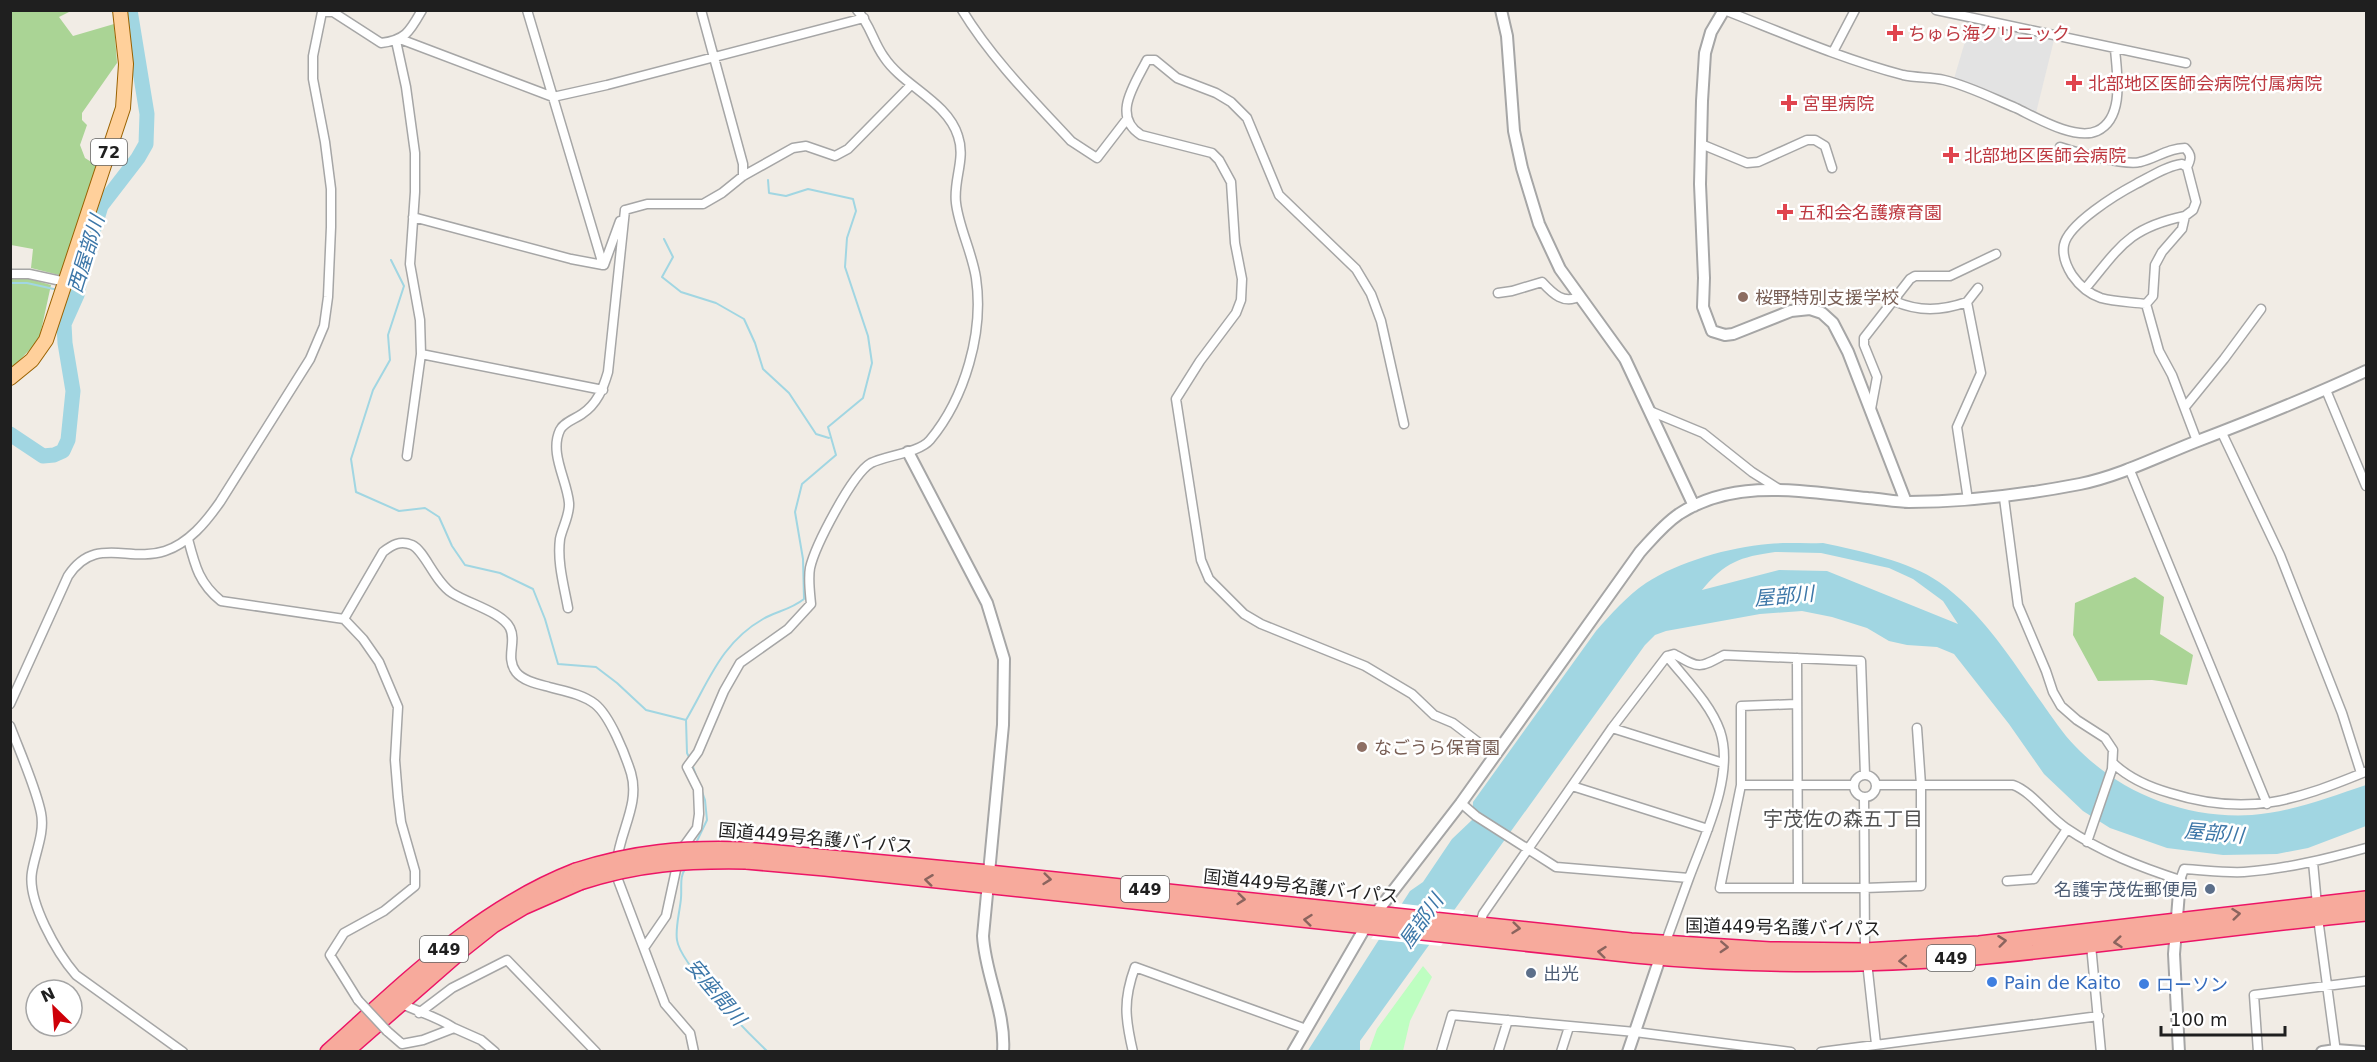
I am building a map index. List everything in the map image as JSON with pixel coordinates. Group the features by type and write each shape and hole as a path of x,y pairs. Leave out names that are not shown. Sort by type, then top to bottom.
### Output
{"highway":[{"name":"国道449号名護バイパス","path":"328,1052 440,952 473,926 531,890 578,877 659,863 746,855 825,867 1458,921 1762,963 2177,928 2317,911 2367,899"},
{"name":"国道449号名護バイパス","path":"345,1052 399,1003 493,925 578,877"},
{"name":"国道449号名護バイパス","path":"988,880 1448,935 1663,950"},
{"name":"国道449号名護バイパス","path":"2317,911 2367,913"},
{"name":"国道449号名護バイパス","path":"1866,956 1974,957 2091,945 2177,928"}],"main road":[{"name":"72","path":"10,378 21,370 40,349 63,290 123,108 126,64 120,10"}],"street":[{"path":"10,704 68,576 81,560 96,553 109,551 134,554 166,551 188,538 206,522 220,502 310,359 324,326 328,297 331,189 326,142 313,79 313,56 322,12 333,12 381,43 398,40 410,31 422,10"},
{"path":"527,10 603,265"},
{"path":"701,10 743,164 743,176"},
{"path":"644,948 666,916 679,856 697,828 698,789 687,766 698,752 724,692 740,663 788,629 811,604 809,570 849,487 861,471 870,464 908,452 929,441 950,410 965,374 973,346 977,314 976,280 956,204 956,184 962,157 958,134 942,110 911,85 884,57 864,18 857,10"},
{"path":"962,10 974,31 1010,74 1082,150 1097,158 1127,119"},
{"path":"1501,10 1507,36 1514,131 1531,201 1550,251 1625,359 1694,506"},
{"path":"1906,502 1848,352 1833,323 1822,313 1810,309 1791,311 1733,334 1725,335 1712,331 1703,307 1700,184 1705,52 1711,32 1724,10 1833,52 1905,76 1942,80 1967,87 2062,129 2089,134 2107,125 2111,119 2118,86 2115,48"},
{"path":"1833,52 1855,10"},
{"path":"1936,10 2186,63"},
{"path":"398,40 553,97 864,18"},
{"path":"398,40 415,153 410,264 420,320 421,354 407,456"},
{"path":"1404,424 1380,321 1371,294 1356,269 1279,195 1247,118 1231,102 1216,93 1177,78 1155,60 1147,60 1125,112 1131,128 1141,135 1212,153 1232,182 1234,194 1235,243 1242,279 1241,300 1236,313 1200,361 1176,399 1200,560 1209,579 1244,614 1261,624 1365,666 1412,694 1434,715 1453,723 1495,755"},
{"path":"625,210 647,204 703,204 722,193 743,176 793,148 806,146 835,156 848,149 911,85"},
{"path":"1701,144 1747,163 1758,162 1807,140 1815,140 1825,146 1832,168"},
{"path":"2060,147 2075,152 2136,163 2176,148 2185,148 2190,153 2191,159 2187,167 2196,202 2193,210 2185,216 2161,220 2129,238 2085,289"},
{"path":"2146,304 2100,298 2085,289 2070,273 2066,263 2064,244 2067,236 2098,208 2130,187 2177,165 2182,164 2187,167"},
{"path":"603,265 625,210"},
{"path":"568,608 560,562 560,539 570,505 557,450 559,433 563,425 591,407 603,390 608,372 625,210"},
{"path":"2146,304 2153,296 2156,265 2162,252 2182,229 2185,216"},
{"path":"413,217 550,254 603,265"},
{"path":"1870,409 1877,377 1864,345 1864,338 1910,279 1915,276 1950,276 1996,254"},
{"path":"10,274 30,274 63,290"},
{"path":"1498,293 1542,282 1552,294 1562,299 1572,301 1580,296"},
{"path":"1894,301 1935,311 1967,302 1978,288"},
{"path":"1967,302 1981,373 1957,427 1968,500"},
{"path":"2146,304 2159,351 2197,441"},
{"path":"2185,408 2260,309"},
{"path":"421,354 603,390"},
{"path":"1293,1052 1373,927 1640,552 1659,530 1678,515 1728,493 1779,489 1906,502 2004,498 2082,484 2222,433 2367,371"},
{"path":"2326,390 2367,486"},
{"path":"1650,411 1703,434 1752,472 1779,489"},
{"path":"2113,767 2127,777 2146,784 2205,803 2233,806 2267,804 2298,796 2364,772 2280,555 2222,433"},
{"path":"908,452 987,603 1005,659 1003,725 984,945 1001,1019 1004,1037 1003,1052"},
{"path":"2129,468 2267,804"},
{"path":"2004,498 2018,605 2053,692 2061,706 2077,720 2105,738 2113,750 2113,767 2087,842"},
{"path":"188,538 194,562 207,589 221,601 344,619 363,639 379,662 398,706 395,760 398,797 415,871 414,886 409,893 384,911 344,933 330,955 358,1000 402,1044 423,1040 454,1028"},
{"path":"344,619 383,552 392,545 403,542 414,546 429,569 446,588 500,618 509,626 512,636 510,659 516,672 526,679 572,693 597,705 631,773 633,808 617,861 618,880 665,1004 690,1033 694,1052"},
{"path":"1480,924 1484,914 1612,728 1667,656 1674,654 1695,666 1706,664 1724,655 1861,661 1865,775"},
{"path":"1628,1052 1722,782 1723,744 1720,730 1709,710 1667,656"},
{"path":"1797,658 1798,888"},
{"path":"1796,704 1741,705 1741,785 1720,888 1921,886 1921,785 1917,728"},
{"path":"10,726 41,813 41,834 31,876 32,888 46,929 64,961 76,975 183,1052"},
{"path":"1612,728 1723,763"},
{"path":"1853,785 1857,779 1865,775 1872,778 1877,785"},
{"path":"1741,785 1853,785"},
{"path":"1853,785 1857,793 1864,797"},
{"path":"1877,785 2013,785 2020,788 2067,829 2087,842 2139,866 2180,880"},
{"path":"1864,797 1874,793 1877,785"},
{"path":"1572,786 1707,829"},
{"path":"1864,797 1866,956 1876,1044"},
{"path":"1461,803 1476,816 1556,867 1689,878"},
{"path":"2007,881 2034,879 2067,829"},
{"path":"2179,1052 2174,954 2180,880 2184,869 2242,872 2313,862 2367,848"},
{"path":"2313,862 2317,911 2336,1051"},
{"path":"2091,945 2101,1052"},
{"path":"419,1012 453,988 507,960 596,1052"},
{"path":"1133,1052 1126,1013 1127,990 1135,967 1306,1029"},
{"path":"2258,1052 2254,995 2367,981"},
{"path":"399,1003 419,1012 436,1016 454,1028 481,1040 495,1052"},
{"path":"1441,1052 1452,1015 1635,1032 1709,1047 1791,1052"},
{"path":"1821,1052 2099,1016"},
{"path":"1498,1052 1508,1020"},
{"path":"1561,1052 1569,1027"},
{"path":"2322,1052 2363,1052"}],"green space":[{"path":"10,11 71,11 59,17 73,36 114,24 117,63 82,113 82,120 87,125 80,145 85,158 96,165 63,276 31,268 33,249 11,245"},
{"path":"10,279 30,279 51,285 39,340 12,368 10,367"},
{"path":"2135,577 2164,597 2160,634 2193,655 2187,685 2152,680 2098,681 2073,635 2075,603"},
{"path":"1423,966 1432,977 1410,1021 1403,1051 1369,1051 1377,1029"}],"shaded area":[{"path":"1972,18 2055,36 2035,117 1953,82"}],"water":[{"name":"屋部川","path":"1782,543 1823,543 1899,563 1939,582 1970,608 1983,623 2071,741 2093,763 2134,790 2179,808 2203,813 2252,815 2296,807 2366,785 2366,826 2308,848 2277,854 2223,855 2167,848 2110,828 2083,811 2044,774 2009,724 1954,654 1937,647 1889,641 1867,628 1802,611 1760,614 1666,631 1655,635 1645,645 1360,1041 1360,1051 1307,1052 1410,891 1423,882 1452,839 1472,820 1473,802 1596,631 1620,606 1639,588 1659,575 1721,552","holes":["1775,552 1821,553 1889,568 1913,579 1943,601 1958,624 1827,571 1779,570 1702,590 1726,567 1752,556"]}],"pier":[{"path":"1396,903 1465,911 1441,946 1371,939"}],"waterway":[{"name":"西屋部川","path":"10,434 43,456 63,451 68,440 73,391 64,324 77,295 83,264 101,206 146,144 147,114 130,10"},
{"path":"686,720 717,664 736,639 763,619 794,606 804,599 803,559 795,512 802,484 836,455 828,427 863,398 872,363 868,336 845,267 847,238 856,211 853,199 808,189 786,196 769,193 768,180"},
{"path":"664,239 673,257 662,277 681,292 716,303 744,319 763,369 789,393 816,434 829,438"},
{"path":"391,260 404,286 388,335 390,360 373,390 351,459 356,492 399,511 425,508 439,517 452,546 465,565 500,573 533,589 545,619 558,664 596,667 646,710 686,720"},
{"path":"10,283 27,283 58,290"},
{"path":"66,292 77,295"},
{"name":"安座間川","path":"686,720 687,753 690,759"},
{"name":"安座間川","path":"692,764 698,781"},
{"name":"安座間川","path":"696,843 707,820 705,800 701,789"},
{"name":"安座間川","path":"686,868 682,878 677,930 677,940 681,951 716,998 768,1052"}],"place":[{"name":"ちゅら海クリニック","path":"1895,33"},
{"name":"北部地区医師会病院付属病院","path":"2074,83"},
{"name":"宮里病院","path":"1789,103"},
{"name":"北部地区医師会病院","path":"1951,155"},
{"name":"五和会名護療育園","path":"1785,212"},
{"name":"桜野特別支援学校","path":"1743,297"},
{"name":"なごうら保育園","path":"1362,747"},
{"name":"名護宇茂佐郵便局","path":"2210,889"},
{"name":"出光","path":"1531,973"},
{"name":"Pain de Kaito","path":"1992,982"},
{"name":"ローソン","path":"2144,984"}],"district":[{"name":"宇茂佐の森五丁目","path":"1843,819"}]}
